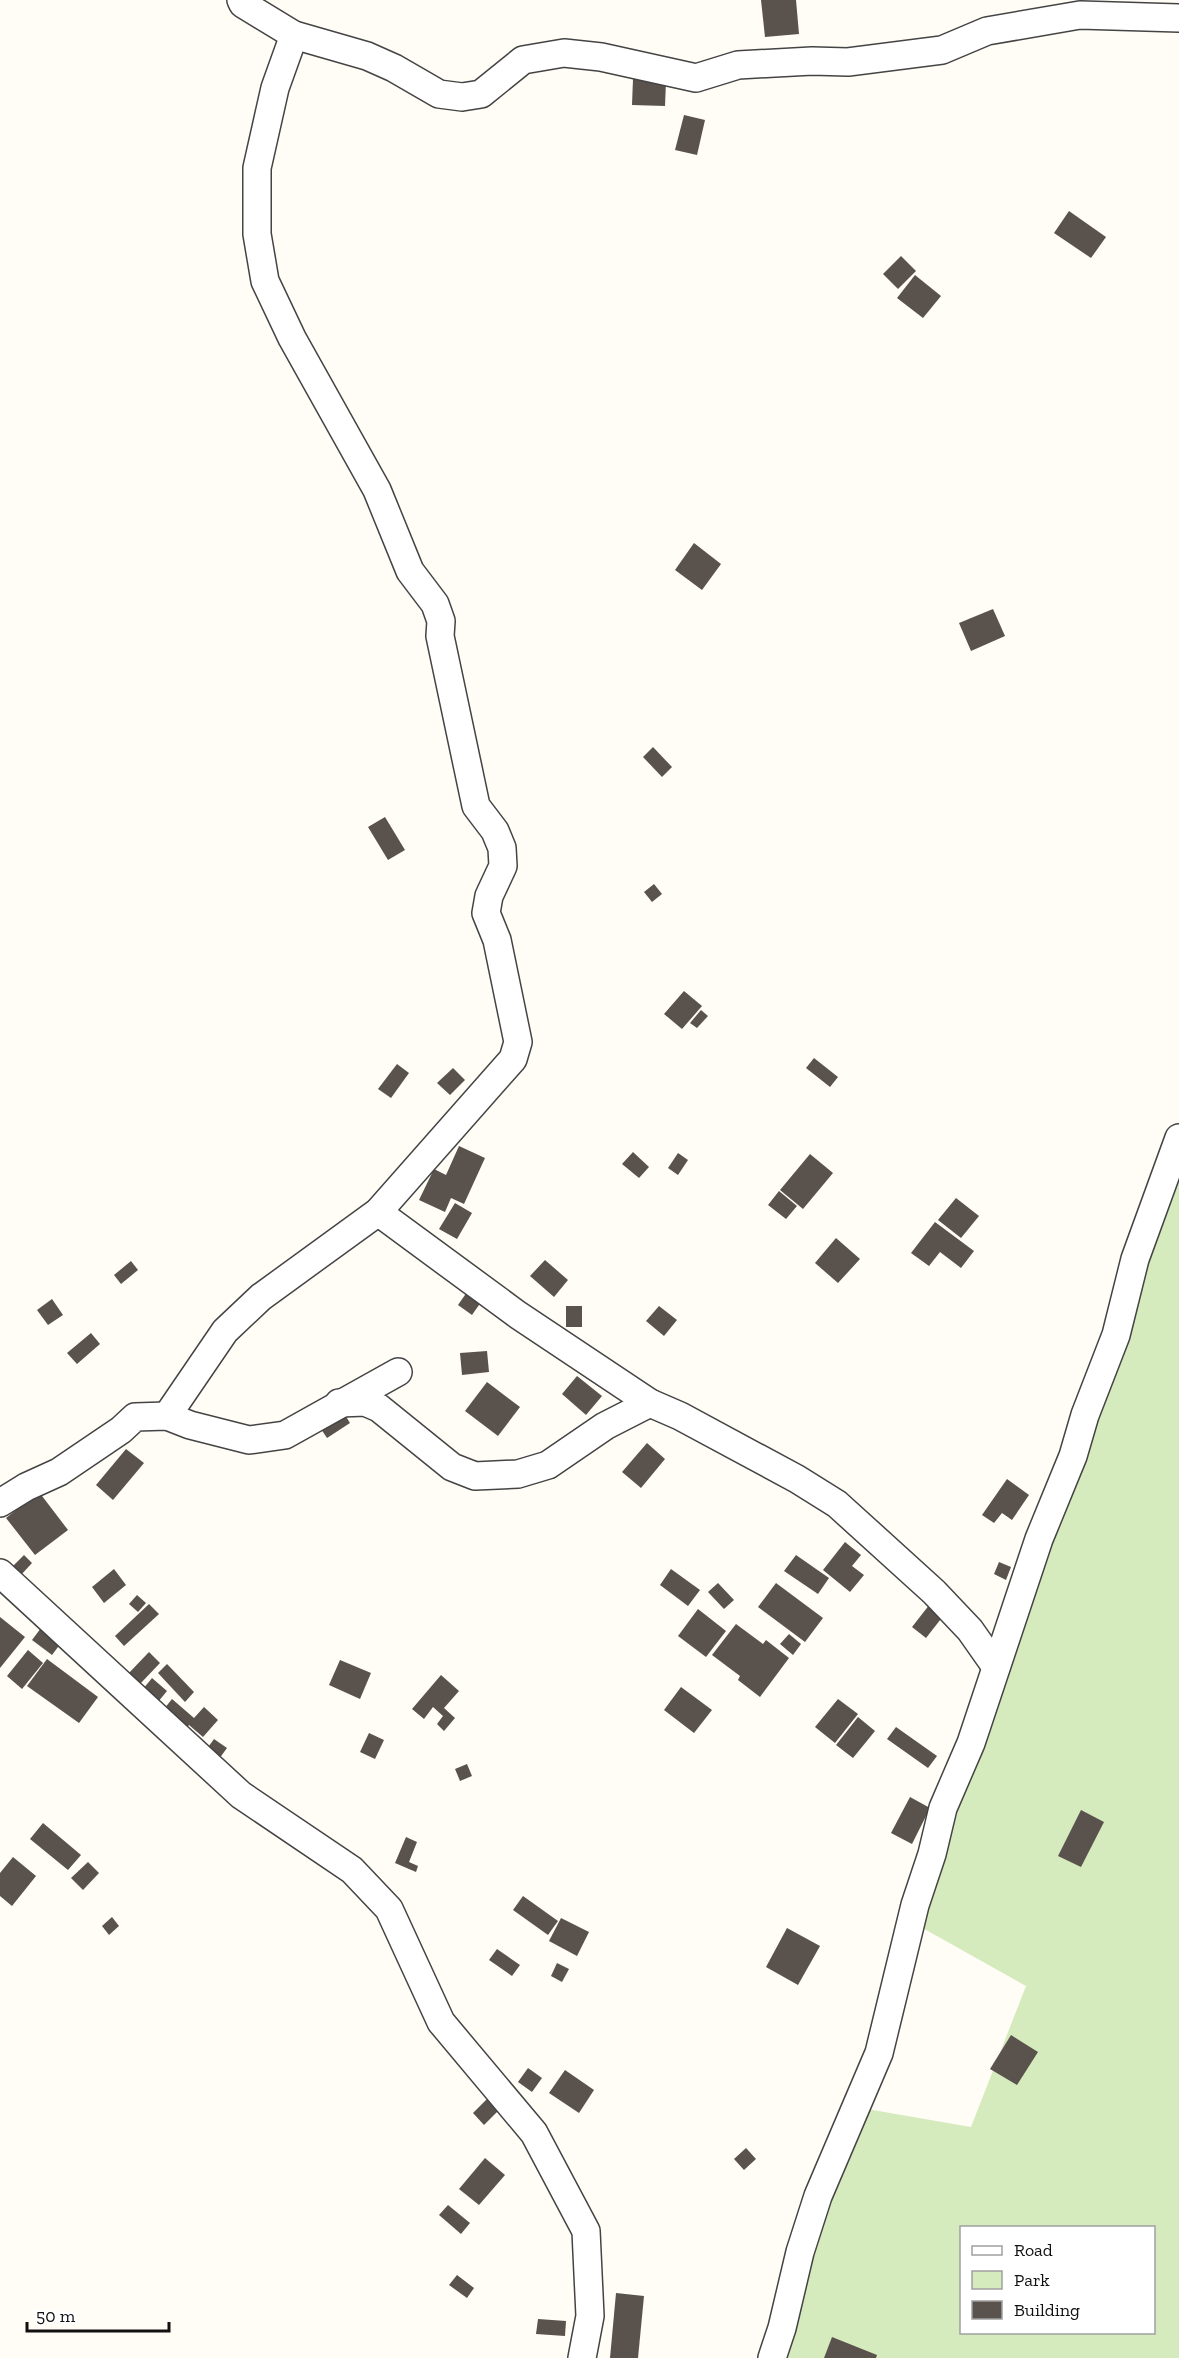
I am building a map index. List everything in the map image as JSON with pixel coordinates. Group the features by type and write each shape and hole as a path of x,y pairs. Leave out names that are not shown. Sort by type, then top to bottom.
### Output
{"street":[{"path":"240,0 294,35 367,56 394,68 439,94 462,97 481,94 523,60 564,53 601,57 696,78 738,65 812,61 849,62 942,50 987,31 1080,15 1179,18"},
{"path":"166,1416 225,1331 261,1297 378,1212 513,1059 518,1042 497,940 486,913 489,896 503,866 502,848 495,831 476,806 440,636 441,621 435,604 410,571 377,490 292,338 265,281 257,234 257,168 275,88 294,35"},
{"path":"772,2358 782,2328 800,2252 818,2196 879,2053 915,1905 944,1808 971,1743 1039,1539 1073,1456 1085,1415 1116,1335 1135,1259 1179,1138"},
{"path":"378,1212 518,1315 650,1403 680,1416 797,1479 837,1504 934,1592 970,1630 996,1667"},
{"path":"0,1503 26,1486 59,1472 121,1430 135,1417 166,1416 190,1425 249,1440 285,1435 398,1372"},
{"path":"339,1403 365,1402 379,1408 452,1467 475,1476 518,1474 548,1465 605,1426 650,1403"},
{"path":"0,1573 241,1795 352,1870 389,1909 441,2022 534,2133 586,2231 590,2316 582,2358"}],"green space":[{"path":"1179,1158 1179,2358 781,2358 861,2108 971,2127 1026,1986 919,1926"}],"building":[{"path":"761,0 796,0 799,34 765,37"},
{"path":"633,79 666,81 665,106 632,105"},
{"path":"684,115 705,120 697,155 675,150"},
{"path":"1069,211 1106,237 1091,258 1054,233"},
{"path":"901,256 916,271 898,289 883,274"},
{"path":"915,275 941,296 923,318 897,298"},
{"path":"694,543 721,564 702,590 675,570"},
{"path":"993,609 1005,636 971,651 959,623"},
{"path":"653,747 672,767 662,777 643,757"},
{"path":"385,817 405,850 388,860 368,827"},
{"path":"654,884 662,894 652,902 644,892"},
{"path":"684,991 702,1006 682,1029 664,1014"},
{"path":"701,1010 708,1016 697,1028 690,1023"},
{"path":"814,1058 838,1077 830,1087 806,1068"},
{"path":"397,1064 409,1073 391,1098 378,1089"},
{"path":"453,1068 465,1080 450,1095 437,1083"},
{"path":"459,1146 485,1158 464,1204 451,1198 445,1212 419,1200 434,1169 446,1175"},
{"path":"633,1152 649,1167 639,1178 622,1164"},
{"path":"678,1153 688,1160 678,1175 668,1168"},
{"path":"810,1154 833,1173 803,1209 780,1190"},
{"path":"779,1191 797,1206 786,1219 768,1205"},
{"path":"956,1198 979,1216 961,1238 938,1220"},
{"path":"455,1203 472,1213 457,1239 439,1229"},
{"path":"935,1222 974,1251 961,1268 940,1252 929,1266 911,1253"},
{"path":"836,1238 860,1259 838,1283 815,1263"},
{"path":"545,1260 568,1280 554,1297 530,1276"},
{"path":"131,1261 138,1270 121,1284 114,1275"},
{"path":"467,1292 481,1302 472,1315 458,1305"},
{"path":"52,1299 63,1315 48,1325 37,1310"},
{"path":"566,1306 582,1306 582,1327 566,1327"},
{"path":"659,1306 677,1320 664,1336 646,1321"},
{"path":"91,1333 100,1344 77,1364 67,1353"},
{"path":"487,1351 489,1372 462,1375 460,1353"},
{"path":"577,1376 602,1396 586,1415 562,1394"},
{"path":"487,1382 520,1407 498,1436 465,1411"},
{"path":"339,1405 350,1423 327,1438 315,1420"},
{"path":"647,1443 665,1459 641,1488 622,1472"},
{"path":"126,1449 144,1463 113,1500 96,1485"},
{"path":"1007,1479 1029,1495 1012,1520 1002,1513 994,1523 982,1515"},
{"path":"39,1492 68,1530 35,1555 6,1518"},
{"path":"845,1542 861,1555 852,1566 864,1575 850,1592 823,1570"},
{"path":"24,1555 32,1563 21,1575 13,1566"},
{"path":"796,1555 829,1578 818,1594 784,1571"},
{"path":"999,1562 1011,1567 1006,1580 994,1574"},
{"path":"114,1569 126,1585 104,1603 92,1587"},
{"path":"671,1569 700,1590 688,1606 660,1585"},
{"path":"718,1583 734,1600 724,1609 708,1592"},
{"path":"776,1583 823,1618 805,1642 758,1607"},
{"path":"137,1595 146,1603 138,1612 129,1604"},
{"path":"149,1604 159,1614 124,1646 115,1636"},
{"path":"930,1604 944,1615 926,1638 912,1627"},
{"path":"698,1609 726,1631 706,1657 678,1636"},
{"path":"0,1617 25,1637 0,1668"},
{"path":"736,1624 763,1644 766,1640 789,1658 760,1697 738,1680 740,1676 712,1655"},
{"path":"41,1628 61,1643 52,1655 32,1640"},
{"path":"789,1634 801,1644 793,1655 780,1644"},
{"path":"28,1650 43,1663 22,1689 7,1676"},
{"path":"149,1652 160,1663 139,1685 128,1674"},
{"path":"47,1659 98,1697 79,1723 27,1686"},
{"path":"340,1660 371,1673 360,1699 329,1685"},
{"path":"167,1664 194,1692 185,1702 158,1673"},
{"path":"441,1675 459,1691 444,1708 455,1718 444,1731 437,1724 443,1716 433,1707 424,1719 412,1709"},
{"path":"152,1678 167,1691 158,1702 143,1689"},
{"path":"681,1687 712,1710 694,1733 664,1710"},
{"path":"172,1699 194,1718 204,1707 218,1720 203,1737 189,1725 186,1729 164,1709"},
{"path":"838,1699 858,1714 835,1743 815,1727"},
{"path":"858,1717 875,1731 853,1758 836,1745"},
{"path":"896,1727 937,1756 928,1768 887,1739"},
{"path":"369,1733 384,1740 375,1759 360,1752"},
{"path":"214,1739 227,1748 219,1759 206,1750"},
{"path":"467,1764 472,1776 460,1781 455,1769"},
{"path":"910,1797 930,1808 912,1844 891,1833"},
{"path":"1081,1810 1104,1822 1081,1867 1058,1856"},
{"path":"43,1823 81,1855 68,1870 30,1839"},
{"path":"406,1837 417,1842 409,1862 418,1866 416,1872 395,1863"},
{"path":"13,1857 36,1876 12,1906 0,1896 0,1873"},
{"path":"88,1862 99,1873 83,1890 71,1878"},
{"path":"523,1896 558,1921 548,1935 513,1910"},
{"path":"112,1917 119,1926 109,1935 102,1926"},
{"path":"561,1918 589,1932 577,1956 549,1941"},
{"path":"787,1928 820,1946 798,1985 766,1967"},
{"path":"497,1949 520,1965 512,1976 489,1960"},
{"path":"557,1963 569,1969 562,1982 551,1976"},
{"path":"1011,2035 1038,2052 1017,2085 990,2069"},
{"path":"528,2068 542,2078 532,2092 518,2082"},
{"path":"565,2070 594,2090 579,2113 549,2093"},
{"path":"487,2099 499,2110 484,2125 473,2113"},
{"path":"746,2148 756,2159 744,2170 734,2159"},
{"path":"485,2158 505,2175 479,2205 459,2189"},
{"path":"448,2205 470,2223 461,2234 439,2215"},
{"path":"457,2275 474,2288 467,2298 449,2285"},
{"path":"616,2293 644,2296 638,2358 610,2358"},
{"path":"538,2319 566,2321 565,2336 536,2334"},
{"path":"832,2337 877,2355 876,2358 824,2358"}]}
